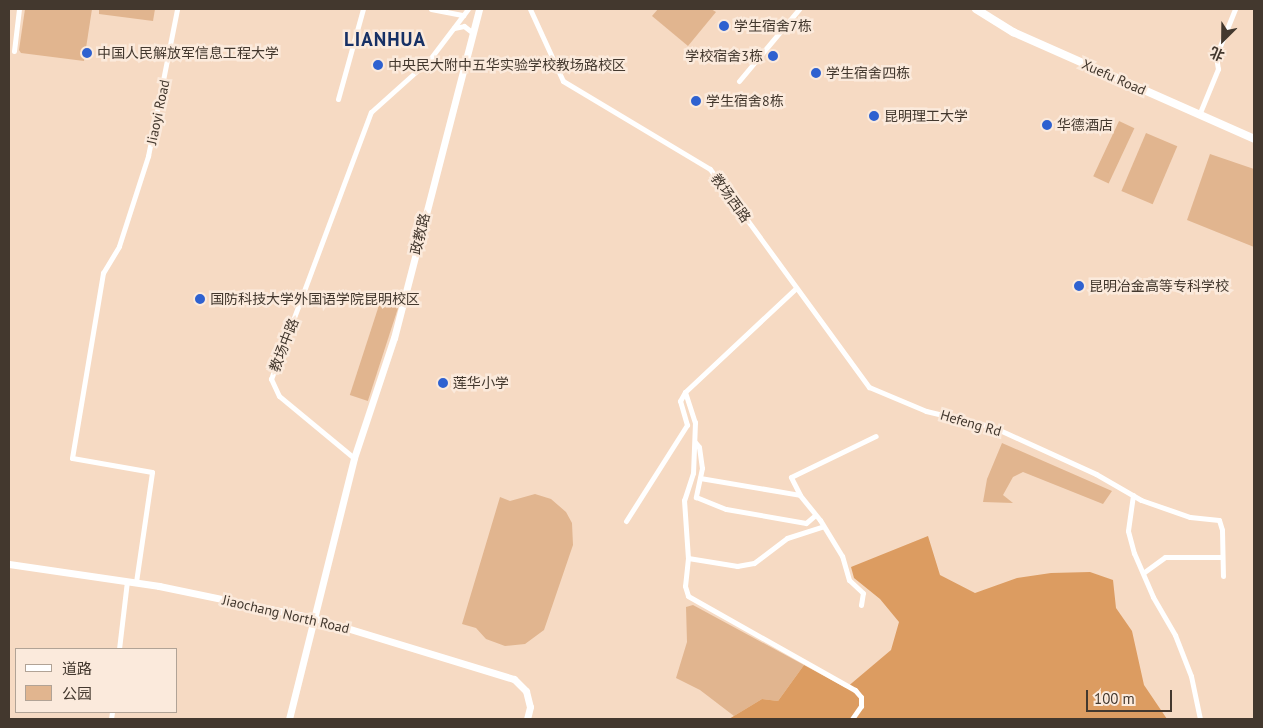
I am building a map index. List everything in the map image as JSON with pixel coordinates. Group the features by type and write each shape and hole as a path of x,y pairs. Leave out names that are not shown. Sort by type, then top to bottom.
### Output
{"main road":[{"name":"政教路","path":"354,458 396,330 479,9"},
{"name":"Xuefu Road","path":"976,9 1013,32 1254,139"},
{"path":"289,719 354,458"},
{"name":"Jiaochang North Road","path":"9,564 136,582 314,618 514,679 526,691 530,707 528,719"}],"street":[{"path":"14,51 20,9"},
{"name":"Jiaoyi Road","path":"136,582 152,472 72,458 103,273 119,246 148,156 177,9"},
{"path":"338,99 363,9"},
{"path":"431,9 463,15"},
{"name":"教场中路","path":"354,458 279,396 271,379 371,112 415,74 468,9"},
{"name":"教场西路","path":"530,9 563,81 710,169 863,381"},
{"path":"739,81 799,9"},
{"path":"1199,115 1218,69 1218,50 1235,9"},
{"path":"453,28 464,26 473,33"},
{"path":"626,521 688,425 680,401 685,392 796,288"},
{"name":"Hefeng Rd","path":"863,381 869,387 926,411 993,427 1133,495 1190,517 1219,520 1222,557"},
{"path":"685,392 695,422 693,473 684,500 688,558 685,586 692,600 855,690 861,697 861,706 852,719"},
{"path":"861,605 863,593 849,580 842,556 800,495 791,477 876,436"},
{"path":"695,442 702,458 696,496 726,508 806,523 814,516"},
{"path":"700,478 800,495"},
{"path":"1133,495 1128,531 1143,573 1175,635 1190,676 1200,719"},
{"path":"688,558 737,566 754,562 787,538 823,526"},
{"path":"1143,573 1165,557 1222,557 1223,576"},
{"path":"119,648 127,581"}],"green space":[{"path":"25,9 92,9 84,61 21,53 19,50"},
{"path":"99,9 155,9 153,21 99,14"},
{"path":"658,9 711,9 716,12 688,46 652,16"},
{"path":"1119,121 1134,128 1109,183 1093,176"},
{"path":"1146,133 1177,146 1153,204 1121,191"},
{"path":"1210,154 1254,169 1254,247 1187,220"},
{"path":"381,299 399,305 368,401 350,395"},
{"path":"1002,443 1112,491 1103,504 1023,472 1013,477 1003,495 1013,503 983,502 987,479"},
{"path":"535,494 551,499 566,512 572,523 573,545 544,630 525,644 505,646 486,639 476,628 462,624 500,497 510,501"},
{"path":"693,605 804,665 778,701 762,699 734,716 700,690 676,678 687,642 686,607"}],"shaded area":[{"path":"928,536 940,575 975,593 1017,578 1051,573 1090,572 1113,580 1116,608 1132,631 1144,685 1167,719 729,719 762,699 778,701 804,665 846,688 891,650 899,622 880,599 854,578 851,567"}],"place":[{"name":"学生宿舍7栋","path":"724,26"},
{"name":"中国人民解放军信息工程大学","path":"87,53"},
{"name":"学校宿舍3栋","path":"773,56"},
{"name":"中央民大附中五华实验学校教场路校区","path":"378,65"},
{"name":"学生宿舍四栋","path":"816,73"},
{"name":"学生宿舍8栋","path":"696,101"},
{"name":"昆明理工大学","path":"874,116"},
{"name":"华德酒店","path":"1047,125"},
{"name":"昆明冶金高等专科学校","path":"1079,286"},
{"name":"国防科技大学外国语学院昆明校区","path":"200,299"},
{"name":"莲华小学","path":"443,383"}],"district":[{"name":"LIANHUA","path":"385,40"}]}
